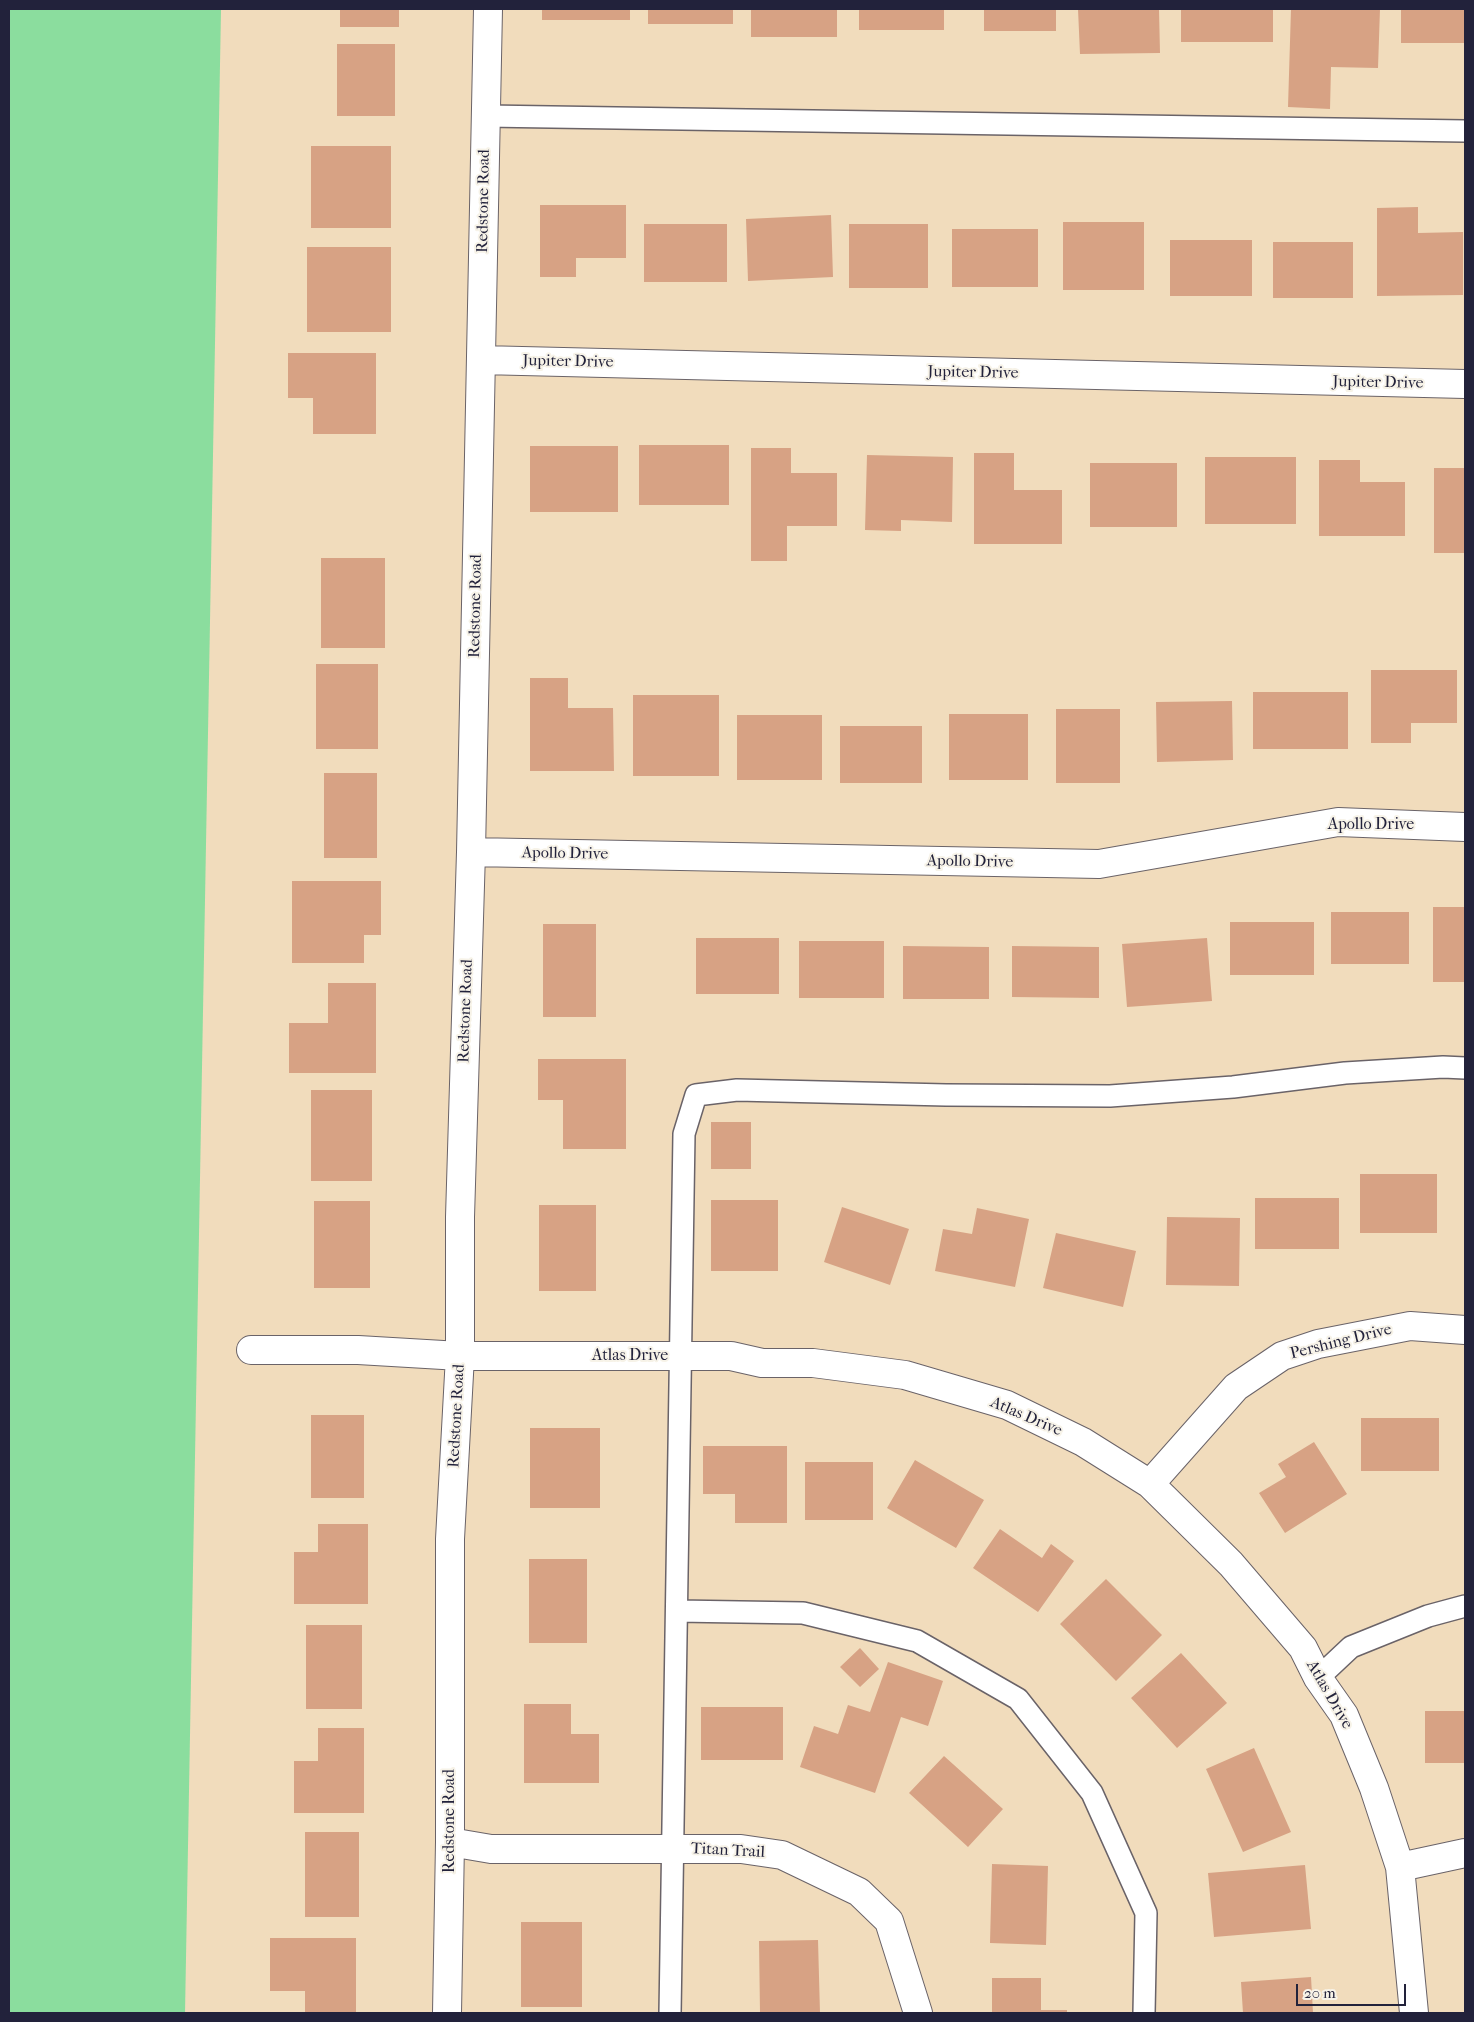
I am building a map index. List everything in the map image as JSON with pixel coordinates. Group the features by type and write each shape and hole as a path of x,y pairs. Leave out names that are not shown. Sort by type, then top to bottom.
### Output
{"street":[{"name":"Redstone Road","path":"447,2013 450,1842 450,1539 460,1356 460,1217 471,852 488,9"},
{"name":"Jupiter Drive","path":"481,360 1465,384"},
{"name":"Apollo Drive","path":"471,852 1098,864 1338,822 1465,827"},
{"name":"Pershing Drive","path":"1150,1484 1236,1387 1282,1356 1318,1344 1410,1326 1465,1330"},
{"name":"Atlas Drive","path":"251,1350 358,1350 460,1356 731,1356 762,1362 813,1362 904,1375 1007,1405 1083,1442 1150,1484 1231,1564 1303,1648 1318,1678 1344,1715 1374,1788 1400,1867 1414,2013"},
{"name":"Titan Trail","path":"450,1842 491,1849 741,1849 782,1855 859,1892 889,1922 918,2013"},
{"path":"1400,1867 1465,1853"}],"lane":[{"path":"486,116 1465,132"},
{"path":"670,2013 684,1134 696,1095 737,1090 946,1095 1110,1096 1233,1087 1345,1073 1443,1067 1465,1068"},
{"path":"1318,1678 1351,1648 1428,1616 1465,1606"},
{"path":"677,1611 803,1613 917,1641 1018,1699 1092,1793 1146,1913 1144,2013"}],"green space":[{"path":"9,9 221,9 185,2013 9,2013"}],"building":[{"path":"340,9 399,9 399,27 340,27"},
{"path":"542,9 630,9 630,20 542,20"},
{"path":"648,9 733,9 733,24 648,24"},
{"path":"751,9 837,9 837,37 751,37"},
{"path":"859,9 944,9 944,30 859,30"},
{"path":"984,9 1056,9 1056,31 984,31"},
{"path":"1078,9 1159,9 1160,53 1080,54"},
{"path":"1181,9 1273,9 1273,42 1181,42"},
{"path":"1291,9 1380,9 1378,68 1331,67 1330,109 1288,107"},
{"path":"1401,9 1465,9 1465,43 1401,43"},
{"path":"337,44 395,44 395,116 337,116"},
{"path":"311,146 391,146 391,228 311,228"},
{"path":"540,205 626,205 626,258 576,258 576,277 540,277"},
{"path":"1418,207 1418,233 1463,232 1463,295 1377,296 1377,208"},
{"path":"831,215 833,277 748,281 746,219"},
{"path":"1063,222 1144,222 1144,290 1063,290"},
{"path":"644,224 727,224 727,282 644,282"},
{"path":"849,224 928,224 928,288 849,288"},
{"path":"952,229 1038,229 1038,287 952,287"},
{"path":"1170,240 1252,240 1252,296 1170,296"},
{"path":"1273,242 1353,242 1353,298 1273,298"},
{"path":"307,247 391,247 391,332 307,332"},
{"path":"288,353 376,353 376,434 313,434 313,398 288,398"},
{"path":"639,445 729,445 729,505 639,505"},
{"path":"530,446 618,446 618,512 530,512"},
{"path":"751,448 791,448 791,473 837,473 837,526 787,526 787,561 751,561"},
{"path":"974,453 1014,453 1014,490 1062,490 1062,544 974,544"},
{"path":"867,455 953,457 952,522 901,520 901,531 865,530"},
{"path":"1205,457 1296,457 1296,524 1205,524"},
{"path":"1319,460 1360,460 1360,482 1405,482 1405,536 1319,536"},
{"path":"1090,463 1177,463 1177,527 1090,527"},
{"path":"1434,468 1465,468 1465,553 1434,553"},
{"path":"321,558 385,558 385,648 321,648"},
{"path":"316,664 378,664 378,749 316,749"},
{"path":"1371,670 1457,670 1457,723 1411,723 1411,743 1371,743"},
{"path":"530,678 568,678 568,708 613,708 614,771 530,771"},
{"path":"1253,692 1348,692 1348,749 1253,749"},
{"path":"633,695 719,695 719,776 633,776"},
{"path":"1232,701 1233,760 1157,762 1156,702"},
{"path":"1056,709 1120,709 1120,783 1056,783"},
{"path":"949,714 1028,714 1028,780 949,780"},
{"path":"737,715 822,715 822,780 737,780"},
{"path":"840,726 922,726 922,783 840,783"},
{"path":"324,773 377,773 377,858 324,858"},
{"path":"292,881 381,881 381,935 364,935 364,963 292,963"},
{"path":"1433,907 1465,907 1465,982 1433,982"},
{"path":"1331,912 1409,912 1409,964 1331,964"},
{"path":"1230,922 1314,922 1314,975 1230,975"},
{"path":"543,924 596,924 596,1017 543,1017"},
{"path":"696,938 779,938 779,994 696,994"},
{"path":"1207,938 1212,1001 1127,1007 1122,944"},
{"path":"799,941 884,941 884,998 799,998"},
{"path":"903,946 989,947 989,999 903,999"},
{"path":"1012,946 1099,947 1099,998 1012,997"},
{"path":"328,983 376,983 376,1073 289,1073 289,1023 328,1023"},
{"path":"538,1059 626,1059 626,1149 563,1149 563,1100 538,1100"},
{"path":"311,1090 372,1090 372,1181 311,1181"},
{"path":"711,1122 751,1122 751,1169 711,1169"},
{"path":"1360,1174 1437,1174 1437,1233 1360,1233"},
{"path":"1255,1198 1339,1198 1339,1249 1255,1249"},
{"path":"711,1200 778,1200 778,1271 711,1271"},
{"path":"314,1201 370,1201 370,1288 314,1288"},
{"path":"539,1205 596,1205 596,1291 539,1291"},
{"path":"842,1207 909,1229 890,1285 824,1262"},
{"path":"977,1208 1029,1219 1015,1287 935,1271 943,1229 972,1234"},
{"path":"1167,1217 1240,1218 1239,1286 1166,1285"},
{"path":"1056,1233 1136,1251 1123,1307 1043,1288"},
{"path":"311,1415 364,1415 364,1498 311,1498"},
{"path":"1361,1418 1439,1418 1439,1471 1361,1471"},
{"path":"530,1428 600,1428 600,1508 530,1508"},
{"path":"1314,1442 1347,1494 1285,1533 1259,1493 1286,1477 1278,1464"},
{"path":"703,1446 787,1446 787,1523 735,1523 735,1494 703,1494"},
{"path":"915,1460 984,1500 956,1548 887,1508"},
{"path":"805,1462 873,1462 873,1520 805,1520"},
{"path":"318,1524 368,1524 368,1604 294,1604 294,1552 318,1552"},
{"path":"1000,1529 1042,1558 1051,1544 1074,1561 1038,1612 973,1568"},
{"path":"529,1559 587,1559 587,1643 529,1643"},
{"path":"1106,1579 1162,1635 1116,1681 1060,1624"},
{"path":"306,1625 362,1625 362,1709 306,1709"},
{"path":"860,1648 879,1669 860,1687 840,1667"},
{"path":"1181,1653 1227,1703 1177,1748 1131,1698"},
{"path":"888,1662 943,1681 928,1726 901,1717 875,1793 800,1767 814,1726 838,1734 848,1705 870,1712"},
{"path":"524,1704 571,1704 571,1734 599,1734 599,1783 524,1783"},
{"path":"701,1707 783,1707 783,1760 701,1760"},
{"path":"1425,1711 1465,1711 1465,1763 1425,1763"},
{"path":"318,1728 364,1728 364,1813 294,1813 294,1761 318,1761"},
{"path":"1254,1748 1291,1832 1243,1852 1206,1769"},
{"path":"944,1756 1003,1809 968,1847 909,1793"},
{"path":"305,1832 359,1832 359,1917 305,1917"},
{"path":"992,1864 1048,1866 1046,1945 990,1943"},
{"path":"1305,1865 1311,1929 1214,1937 1208,1873"},
{"path":"521,1922 582,1922 582,2007 521,2007"},
{"path":"270,1938 356,1938 356,2013 305,2013 305,1991 270,1991"},
{"path":"818,1940 820,2013 760,2013 759,1941"},
{"path":"1311,1977 1313,2013 1243,2013 1241,1982"},
{"path":"992,1978 1041,1978 1041,2010 1067,2010 1067,2013 992,2013"}]}
